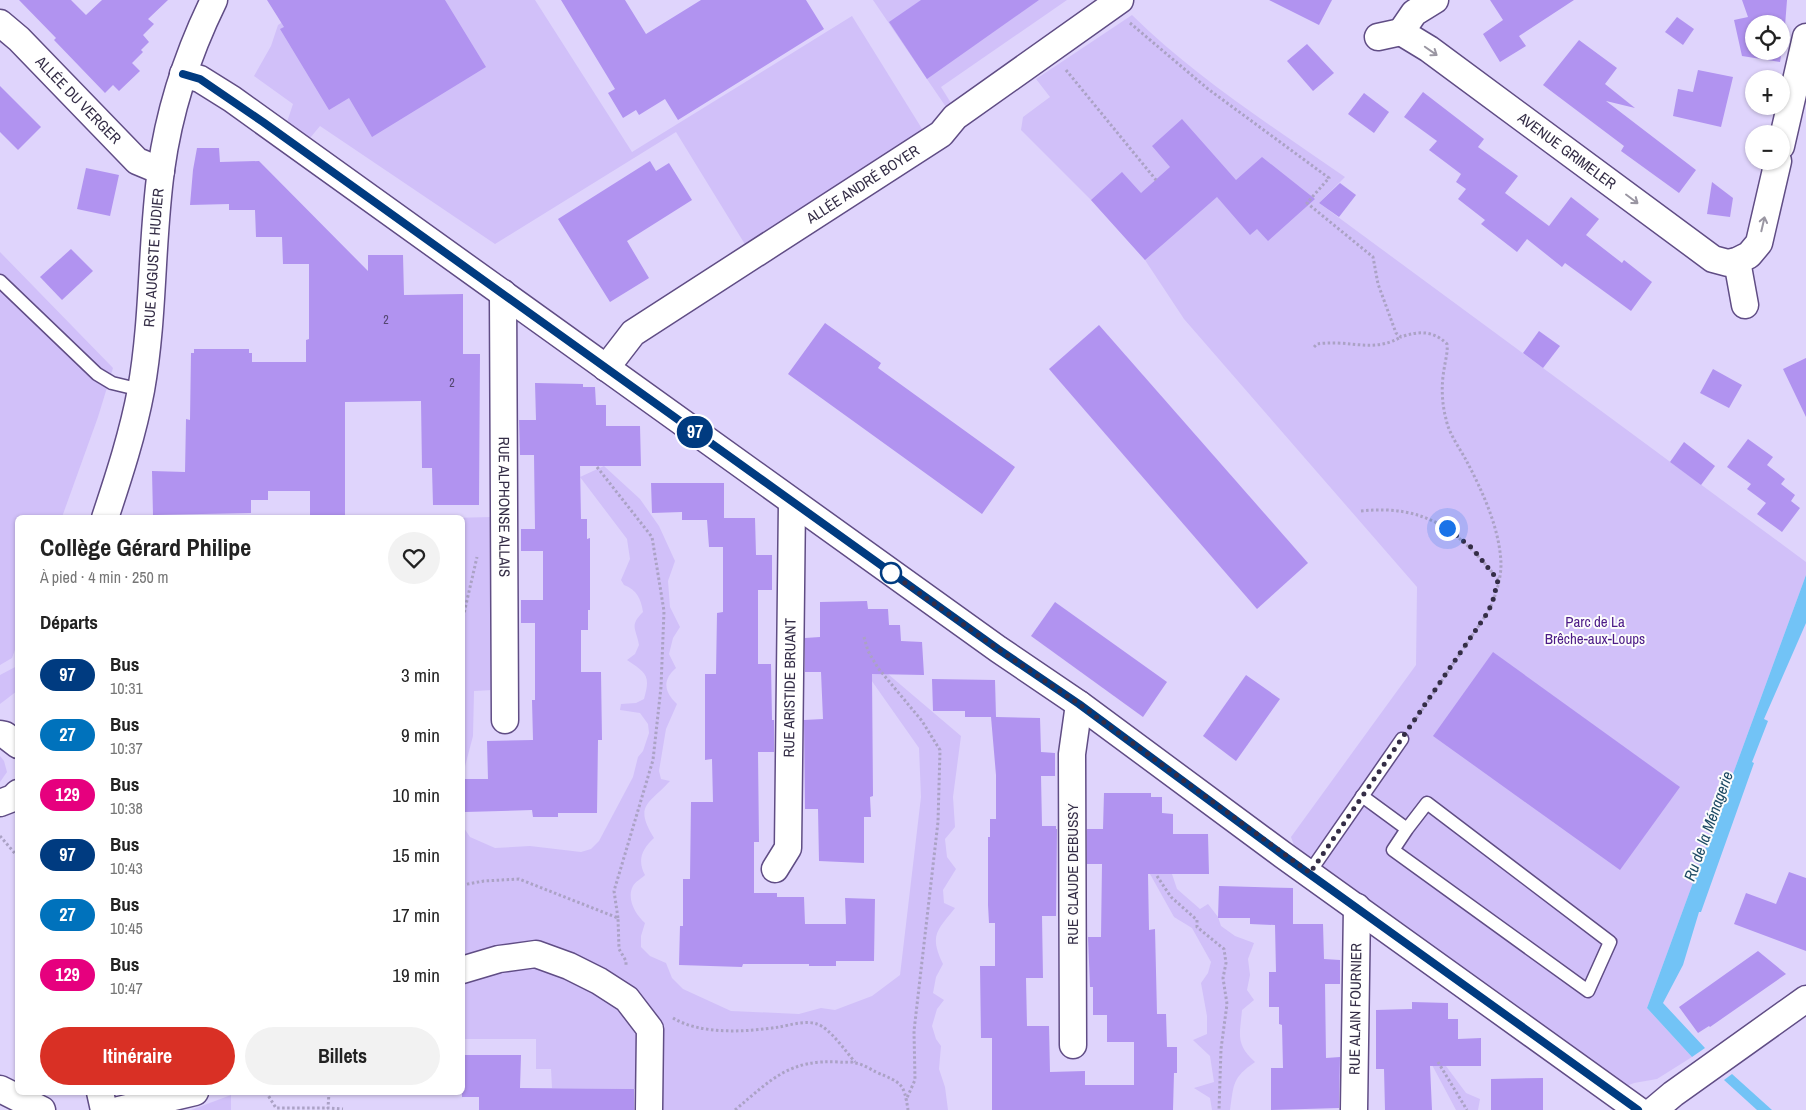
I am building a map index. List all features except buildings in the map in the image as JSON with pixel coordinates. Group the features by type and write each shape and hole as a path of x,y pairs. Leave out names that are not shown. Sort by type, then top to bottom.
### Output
{"street":[{"name":"RUE AUGUSTE HUDIER","path":"106,515 130,436 141,390 161,171 172,111 183,74 203,22 214,0"},
{"name":"AVENUE GRIMELER","path":"1435,0 1390,34 1429,49 1713,259 1728,264 1737,261"},
{"name":"ALLÉE ANDRÉ BOYER","path":"606,368 632,333 941,134 955,117 1122,9"},
{"name":"ALLÉE DU VERGER","path":"0,23 19,39 138,161 161,171"},
{"path":"1786,125 1806,37"},
{"path":"183,74 200,79 232,99 792,502 998,649 1079,704 1638,1110"},
{"path":"1745,305 1737,261 1749,256 1759,243 1776,170"},
{"name":"RUE ALPHONSE ALLAIS","path":"503,293 505,720"},
{"name":"RUE ARISTIDE BRUANT","path":"775,869 788,848 792,502"},
{"name":"RUE CLAUDE DEBUSSY","path":"1073,1045 1072,754 1079,704"},
{"name":"RUE ALAIN FOURNIER","path":"1354,1110 1357,907"},
{"path":"465,969 499,958 536,954 569,966 599,981 627,999 650,1029 649,1110"},
{"path":"1654,1110 1673,1094 1806,999"},
{"path":"0,1089 42,1110"},
{"path":"101,1095 104,1110"},
{"path":"119,1110 182,1095"}],"lane":[{"path":"0,281 97,374 112,383 141,390"},
{"path":"1310,873 1402,739"},
{"path":"1362,796 1407,829"},
{"path":"1427,803 1610,942 1588,991 1393,850 1407,829 1427,803"}],"path":[{"path":"1122,9 1208,89 1329,178 1307,203 1373,257 1378,284 1396,333 1400,337"},
{"path":"1065,70 1156,180"},
{"path":"1314,348 1317,344 1329,343 1380,345 1416,332 1440,338 1447,344 1448,350 1443,381 1444,413 1453,436 1487,503 1498,544 1500,564 1498,580 1488,612 1402,739"},
{"path":"597,467 652,537 664,611 661,687 653,760 614,891 618,918 619,949 626,962 624,975"},
{"path":"1361,511 1388,510 1405,512 1438,523 1472,548 1498,580"},
{"path":"465,609 477,557"},
{"path":"864,638 868,651 878,668 922,721 940,750 938,822 914,1031 915,1080 906,1100"},
{"path":"0,836 15,854"},
{"path":"1157,876 1171,897 1197,920 1197,927 1224,949 1226,962 1223,978 1226,1004 1220,1049 1219,1110"},
{"path":"465,884 484,881 519,879 618,918"},
{"path":"666,1014 681,1023 717,1030 754,1030 799,1024 818,1024 831,1034 855,1062"},
{"path":"735,1110 773,1078 789,1069 810,1062 855,1062 901,1084 908,1110"},
{"path":"1438,1062 1467,1110"},
{"path":"268,1095 276,1108 343,1108"},
{"path":"328,1108 329,1095"}],"green space":[{"path":"317,0 535,0 632,152 852,16 924,132 746,246 676,132 495,244 320,126 310,138 287,122 293,104 254,76 271,46 278,25"},
{"path":"873,0 1067,0 941,87 951,103 946,107"},
{"name":"Parc de La Brêche-aux-Loups","path":"1132,15 1182,60 1208,80 1345,177 1319,203 1806,562 1806,575 1647,1008 1692,1057 1657,1079 1634,1083 1612,1092 1299,859 1291,837 1416,665 1417,587 1184,319 1145,260 1091,200 1021,130 1023,117 1050,97 1036,79"},
{"path":"0,252 113,368 98,417 63,515 15,515 15,650 12,658 0,665"},
{"path":"604,466 640,499 659,526 675,561 668,581 670,607 680,627 673,638 669,654 676,668 668,677 666,686 669,695 677,704 666,729 659,771 661,779 670,781 650,801 644,812 648,827 654,838 646,846 642,855 641,864 645,875 634,885 631,891 631,901 638,916 645,923 641,936 641,947 650,956 666,963 672,978 683,989 731,1011 799,1014 821,1008 835,1010 872,996 900,975 921,797 919,748 850,650 888,674 961,736 953,797 955,827 945,839 947,857 956,869 943,890 944,903 955,908 937,934 936,946 943,964 936,977 933,993 944,1000 937,1009 932,1026 936,1039 941,1046 939,1069 945,1087 948,1110 648,1110 641,1089 552,1088 551,1069 536,1069 536,1039 465,1039 465,830 470,837 495,848 530,846 581,852 591,849 599,841 633,777 638,757 643,751 649,733 648,724 640,713 620,710 621,704 636,703 644,699 647,685 643,672 627,660 635,654 639,645 635,624 643,612 638,596 624,585 621,580 630,559 627,539 580,477"},
{"path":"491,517 493,690 474,691 473,736 465,766 465,518"},
{"path":"15,667 15,693 0,704 0,675"},
{"path":"0,756 4,761 7,772 0,782"},
{"path":"1165,853 1177,889 1200,909 1208,904 1218,917 1221,926 1235,936 1254,943 1248,959 1250,975 1247,990 1254,1000 1242,1010 1240,1038 1244,1050 1255,1062 1235,1082 1230,1110 1212,1110 1210,1098 1194,1088 1214,1082 1210,1056 1193,1040 1207,1034 1207,1016 1201,983 1208,973 1211,962 1192,928 1174,917 1150,874"},
{"path":"1438,1062 1446,1066 1466,1093 1480,1099 1478,1110 1456,1110 1431,1063"},
{"path":"231,1095 231,1110 191,1110"}],"water":[{"path":"1806,575 1806,623 1764,719 1768,721 1752,762 1754,763 1701,912 1699,912 1683,965 1663,1003 1705,1048 1692,1057 1647,1008"},
{"path":"1732,1074 1772,1110 1757,1110 1724,1080"}],"bus line":[{"name":"97","path":"183,74 200,79 232,99 998,649 1079,704 1283,855 1638,1110"}],"route":[{"path":"891,573 887,570 1079,704 1310,873 1488,612 1493,600 1498,580 1472,548 1447,528"}],"water label":[{"name":"Ru de la Ménagerie","path":"1708,826"}]}
